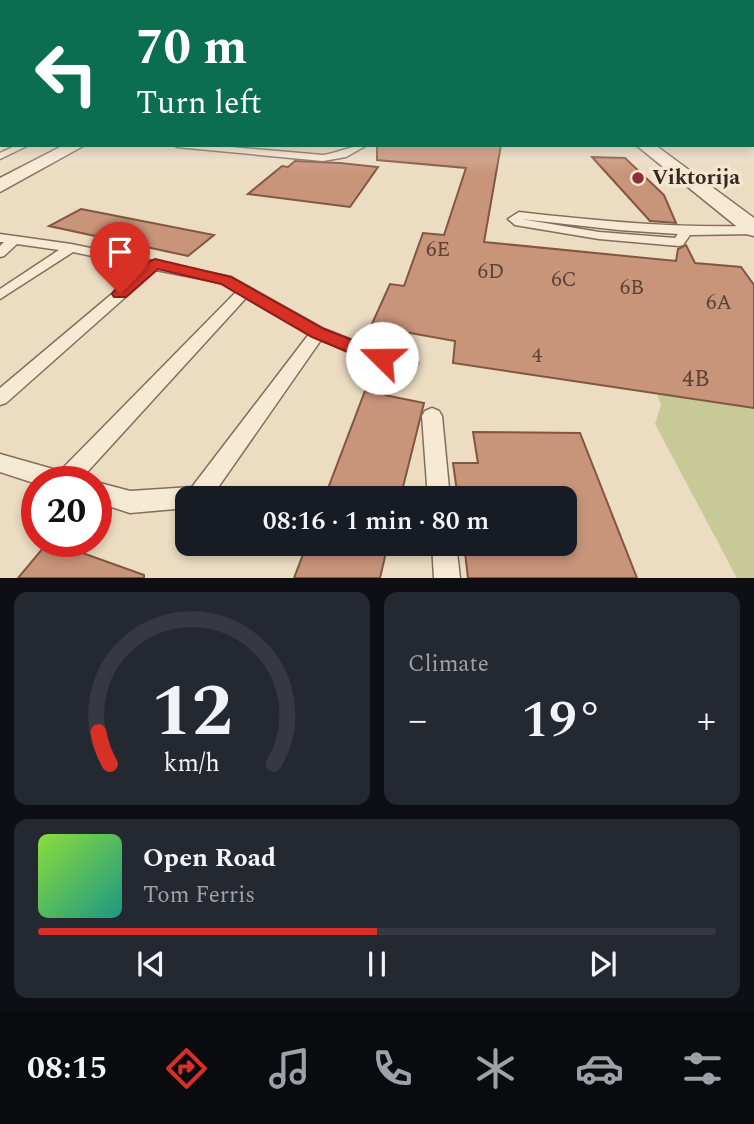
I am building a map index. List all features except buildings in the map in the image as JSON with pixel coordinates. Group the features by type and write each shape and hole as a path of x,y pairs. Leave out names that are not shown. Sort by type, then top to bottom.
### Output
{"street":[{"path":"2,184 73,147"},
{"path":"647,147 754,230"}],"lane":[{"path":"0,156 20,147"},
{"path":"199,147 323,158 343,155 359,147"},
{"path":"686,231 679,242 641,241 572,233 519,223 514,219 519,215 619,227 686,231 754,230"},
{"path":"0,253 7,239 71,248 226,280 318,333 382,358 410,363"},
{"path":"0,295 71,248"},
{"path":"0,398 155,264"},
{"path":"77,466 245,291"},
{"path":"112,497 130,502 198,497 318,333"},
{"path":"432,416 438,486"},
{"path":"0,463 21,469"},
{"path":"445,556 447,578"}],"green space":[{"path":"657,394 754,408 754,578 737,578 655,424 661,405"}],"place":[{"name":"Viktorija","path":"638,178"}],"route":[{"path":"120,294 155,264 226,280 318,333 382,358"}]}
